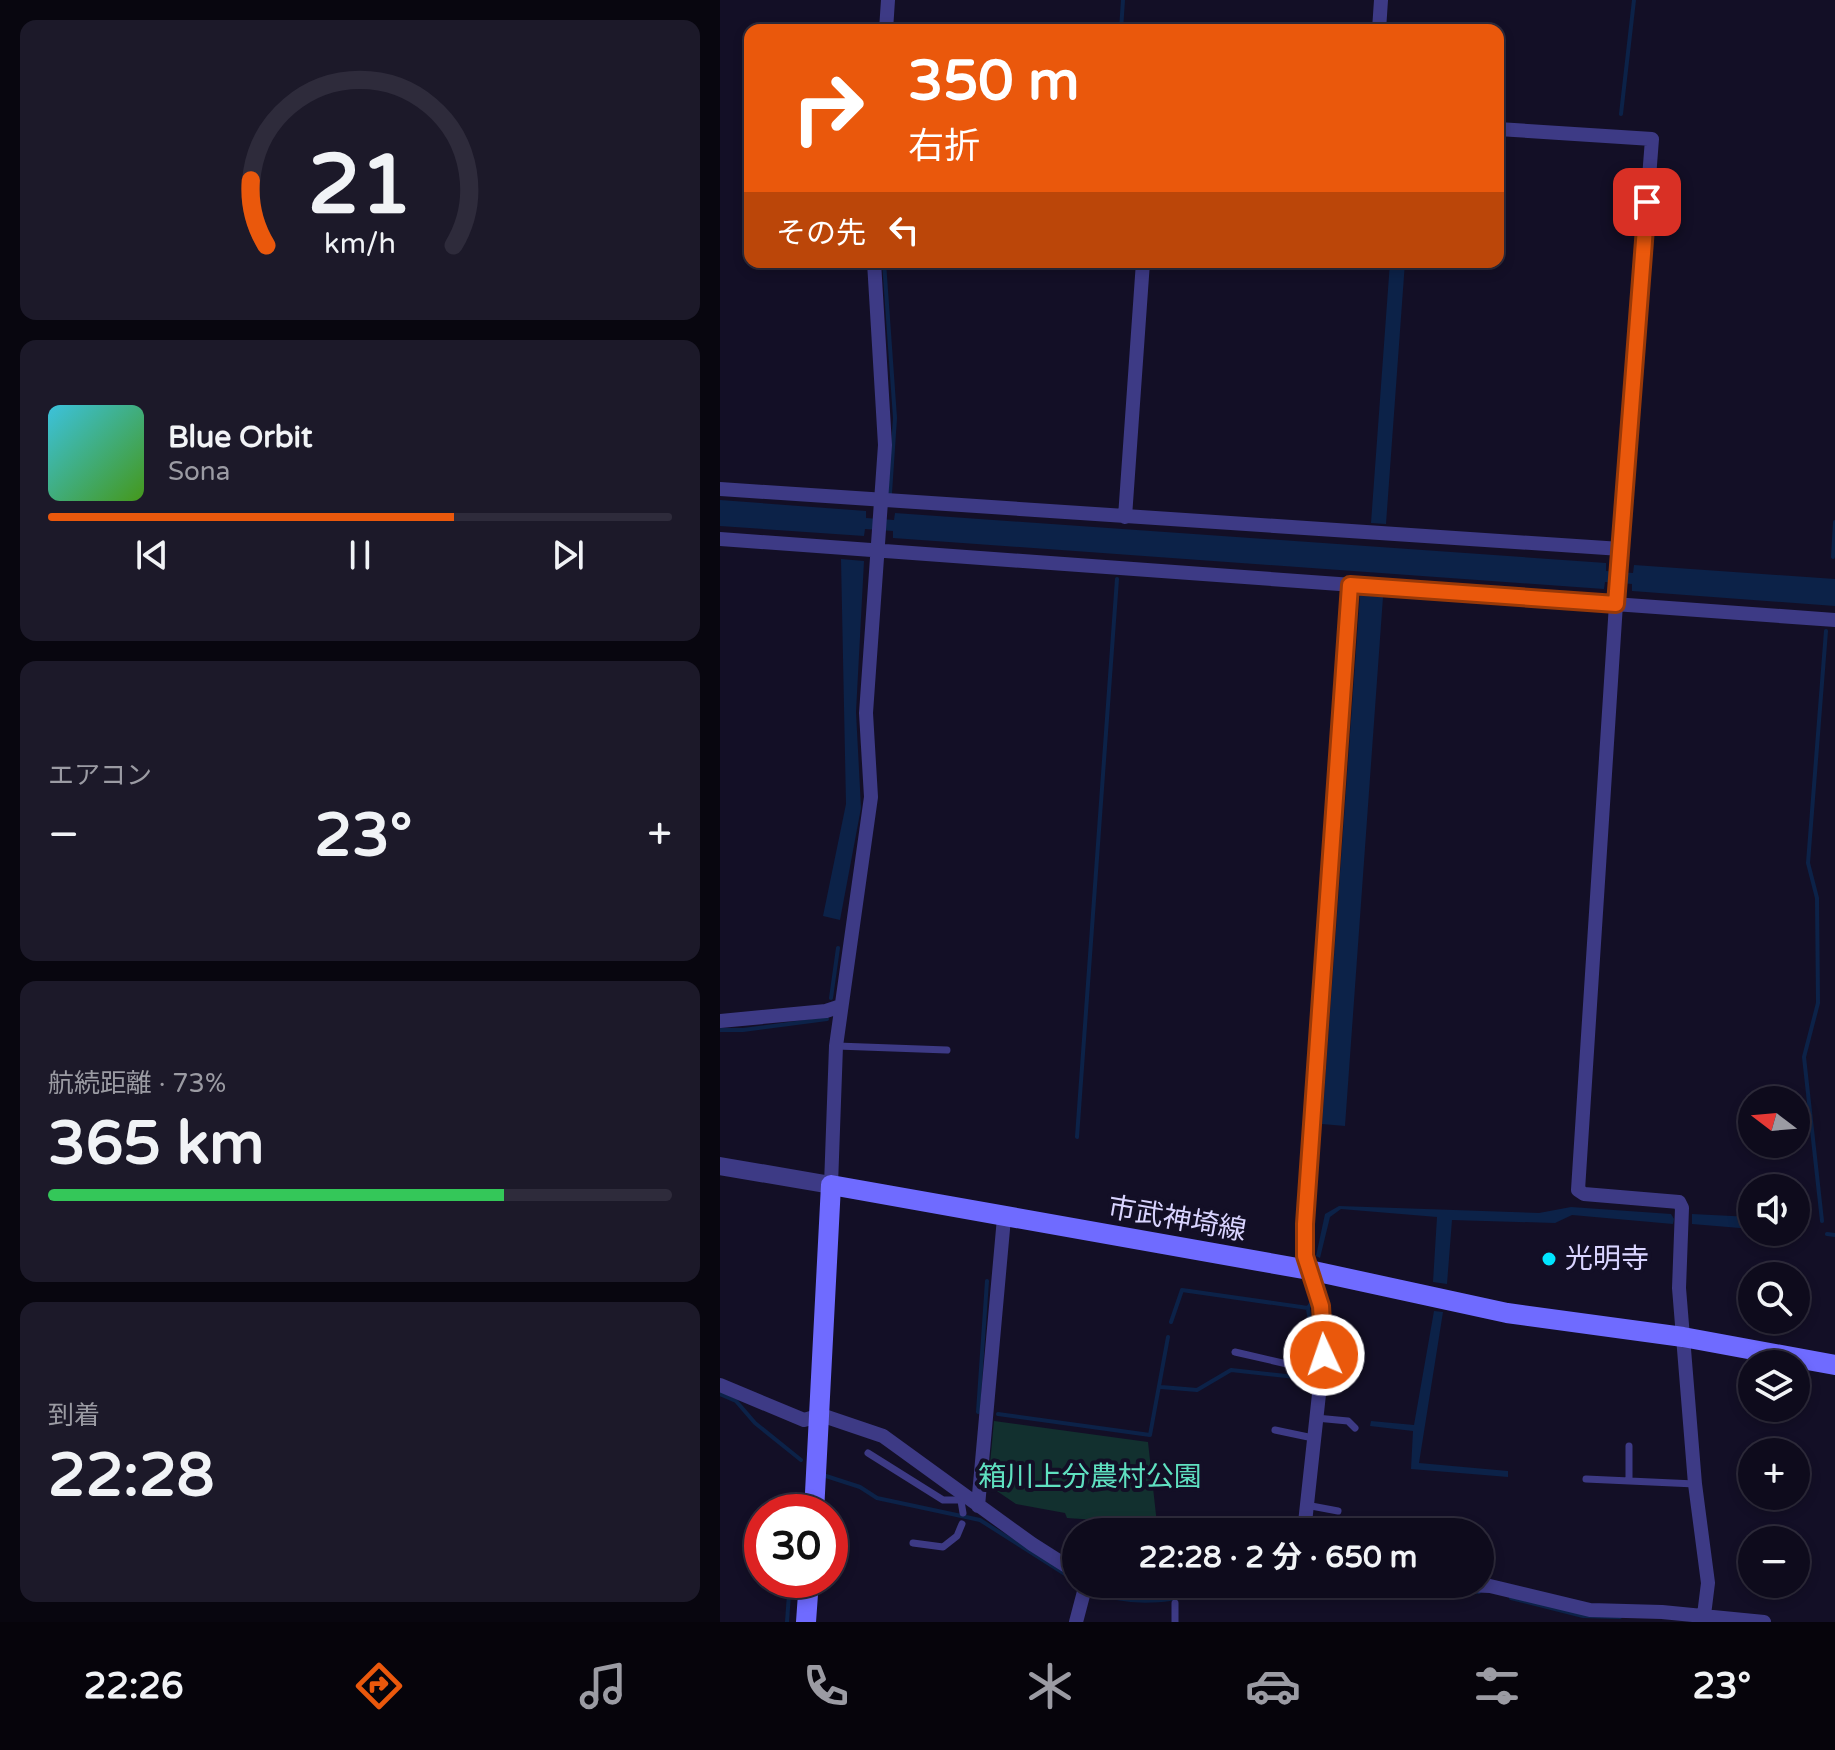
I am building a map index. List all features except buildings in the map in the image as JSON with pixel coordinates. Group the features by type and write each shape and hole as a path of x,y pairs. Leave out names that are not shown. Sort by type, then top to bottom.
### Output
{"main road":[{"name":"市武神埼線","path":"831,1185 1309,1270 1507,1313 1683,1337 1835,1365"},
{"path":"815,1494 831,1185"},
{"path":"806,1622 808,1598"}],"street":[{"path":"886,24 888,0"},
{"path":"1379,24 1381,0"},
{"path":"1504,129 1652,139 1616,604 1578,1190 1584,1194 1679,1202 1682,1208 1679,1288 1695,1484 1708,1583 1704,1615"},
{"path":"720,1166 831,1185 836,1046 869,831 872,760 866,713 885,445 874,268"},
{"path":"1125,517 1143,268"},
{"path":"720,489 1621,549"},
{"path":"720,539 1835,620"},
{"path":"1304,1518 1323,1372 1324,1328 1305,1256 1305,1224 1350,585"},
{"path":"720,1021 826,1011 841,1006"},
{"path":"968,1505 1004,1218"},
{"path":"720,1385 804,1420 821,1415 883,1436 968,1505 1062,1563"},
{"path":"1494,1587 1590,1610 1662,1617 1704,1615 1764,1622"},
{"path":"1076,1622 1082,1598"}],"lane":[{"path":"836,1046 947,1050"},
{"path":"1235,1352 1323,1372"},
{"path":"1316,1418 1348,1421 1355,1428"},
{"path":"1275,1430 1313,1438"},
{"path":"1629,1446 1629,1480"},
{"path":"868,1453 943,1500 968,1505"},
{"path":"1586,1479 1695,1484"},
{"path":"1304,1505 1338,1511"},
{"path":"913,1543 943,1547 957,1536 962,1524"},
{"path":"1175,1603 1175,1622"}],"green space":[{"name":"箱川上分農村公園","path":"994,1421 1148,1442 1156,1518 1067,1518 1065,1513 1016,1504 988,1485"}],"water":[{"path":"1390,268 1405,268 1386,524 1371,523"},
{"path":"720,500 866,511 866,518 894,520 895,513 1606,563 1606,571 1633,573 1634,565 1835,579 1835,606 1632,591 1632,584 1605,582 1604,589 893,538 893,531 865,529 864,536 720,526"},
{"path":"841,559 864,561 856,712 861,808 840,920 823,916 846,804"},
{"path":"1360,595 1383,597 1345,1126 1322,1124"},
{"path":"1339,1206 1539,1213 1571,1207 1671,1214 1674,1219 1673,1224 1572,1215 1555,1223 1452,1220 1447,1284 1433,1282 1437,1217 1341,1209 1330,1217 1320,1258 1316,1256 1325,1214"},
{"path":"1692,1214 1738,1216 1738,1228 1692,1224"},
{"path":"1434,1311 1443,1312 1419,1463 1508,1471 1508,1477 1411,1469 1413,1431 1370,1426 1371,1421 1414,1425"}],"waterway":[{"path":"1121,24 1123,0"},
{"path":"1621,114 1634,0"},
{"path":"884,268 895,418 890,493"},
{"path":"1833,557 1835,522"},
{"path":"1077,1137 1117,579"},
{"path":"1822,1221 1804,1057 1818,1003 1817,898 1808,863 1826,631"},
{"path":"831,998 838,948"},
{"path":"720,1030 827,1019"},
{"path":"1827,1234 1835,1235"},
{"path":"978,1412 987,1281"},
{"path":"1171,1322 1182,1290 1308,1308 1312,1302"},
{"path":"1308,1309 1316,1359"},
{"path":"998,1414 1150,1435 1168,1337"},
{"path":"1161,1387 1197,1390 1231,1370 1314,1379"},
{"path":"720,1394 736,1401 755,1423 801,1460"},
{"path":"826,1476 860,1487 877,1498 980,1520 1062,1572"},
{"path":"787,1622 789,1598"},
{"path":"1115,1598 1148,1601 1178,1598"},
{"path":"1511,1598 1583,1616 1620,1617"}],"place":[{"name":"光明寺","path":"1549,1259"}],"route":[{"path":"1324,1355 1321,1306 1305,1256 1305,1224 1350,585 1616,604 1647,202"}]}
